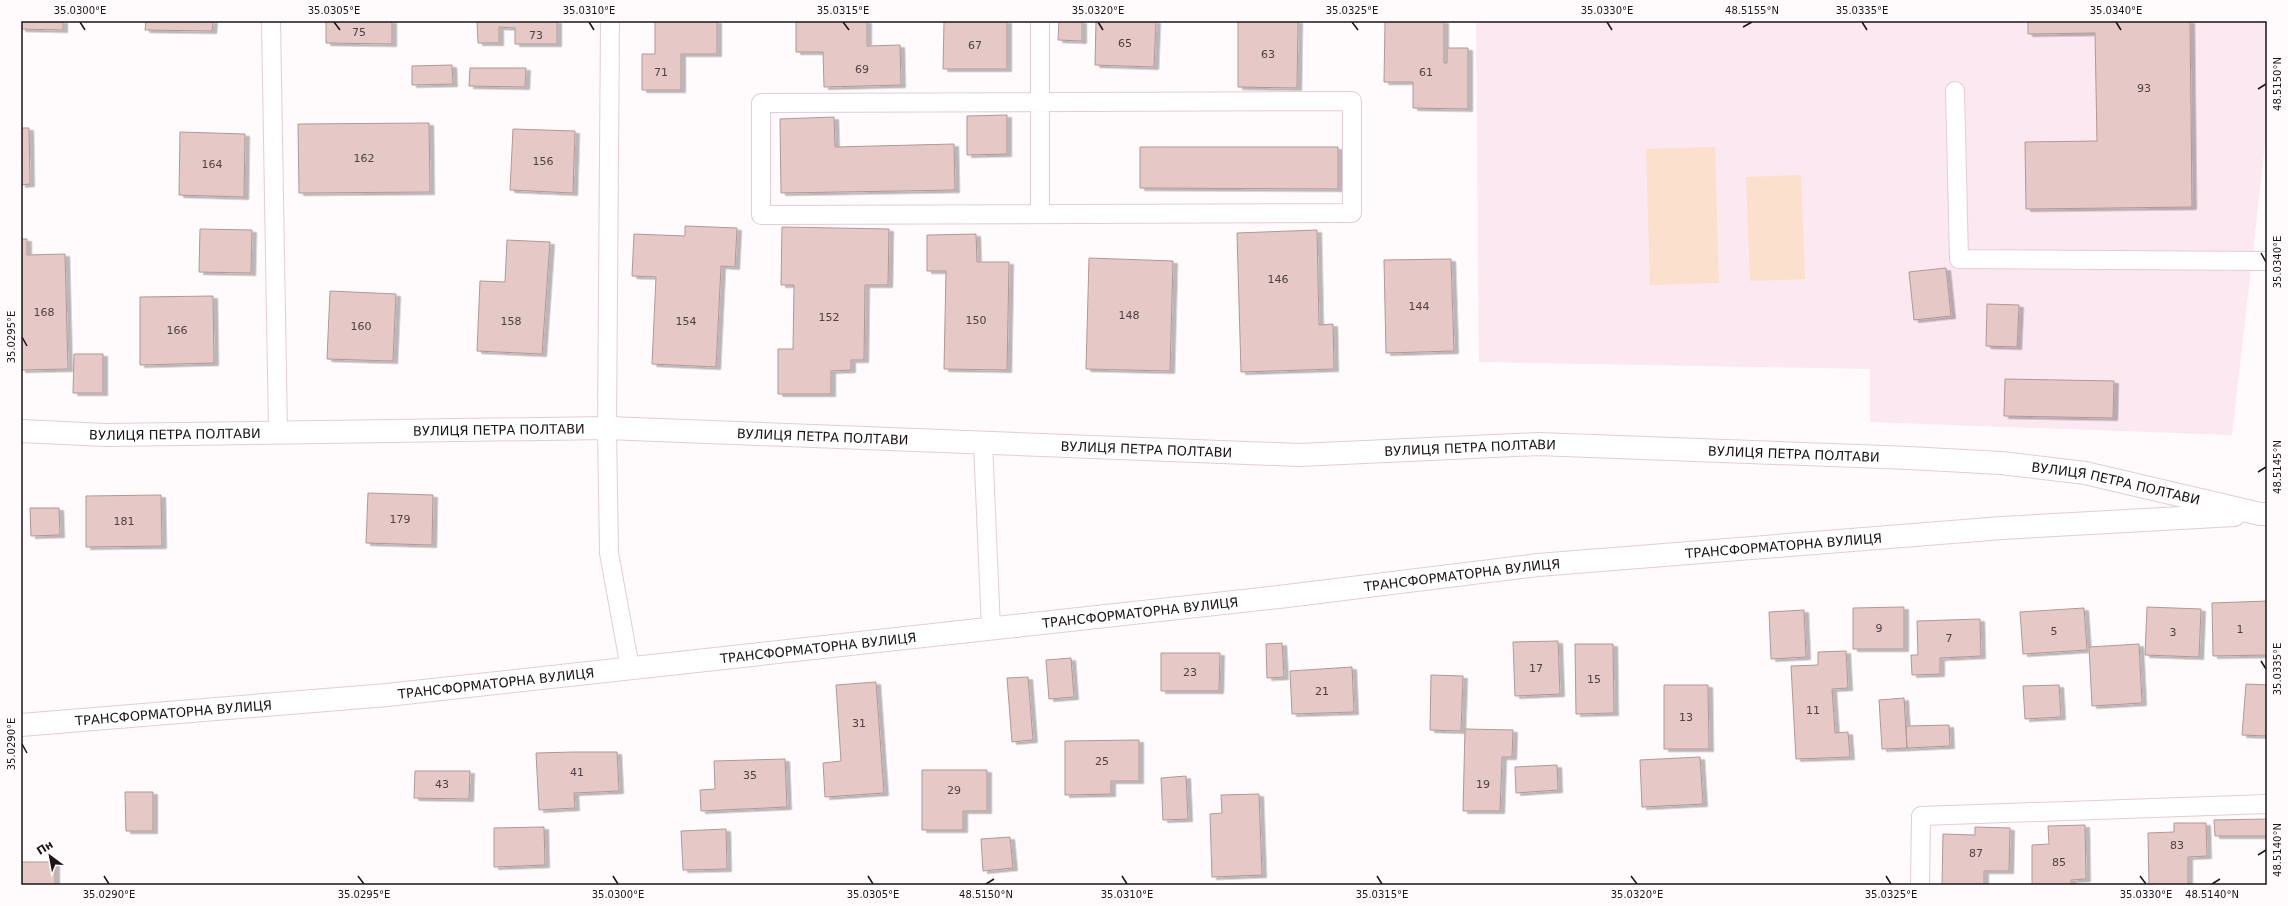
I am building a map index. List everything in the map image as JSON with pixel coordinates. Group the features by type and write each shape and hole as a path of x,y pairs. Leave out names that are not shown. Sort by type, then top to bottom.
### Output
{"street":[{"name":"ВУЛИЦЯ ПЕТРА ПОЛТАВИ","path":"21,431 105,435 607,428 1300,455 1538,444 1917,458 2001,463 2085,473 2263,514"},
{"name":"ТРАНСФОРМАТОРНА ВУЛИЦЯ","path":"21,725 387,695 1280,597 1538,565 2002,528 2263,514"}],"lane":[{"path":"271,21 278,432"},
{"path":"610,21 607,428 609,553 630,668"},
{"path":"1040,21 1040,214"},
{"path":"1955,91 1959,259 2267,262"},
{"path":"1352,101 1352,213 1040,214 761,215 761,103 1352,101"},
{"path":"983,443 992,629"},
{"path":"1920,885 1921,816 2267,804"}],"shaded area":[{"path":"1476,21 2267,21 2267,128 2232,435 1870,422 1870,369 1479,362"},
{"path":"1715,147 1719,283 1650,285 1646,149"},
{"path":"1801,175 1805,279 1750,281 1746,177"}],"building":[{"path":"21,21 63,21 63,30 21,29"},
{"path":"146,21 213,21 212,31 145,30"},
{"path":"326,21 392,21 392,44 326,43"},
{"path":"477,21 557,21 557,44 515,44 515,28 499,27 499,43 478,43"},
{"path":"655,21 717,21 717,54 681,54 681,90 642,90 642,54 655,54"},
{"path":"796,21 867,21 867,46 900,45 901,85 824,87 823,52 796,52"},
{"path":"944,21 1007,21 1007,69 943,69"},
{"path":"1059,21 1082,21 1082,41 1058,40"},
{"path":"1096,21 1156,21 1154,67 1095,65"},
{"path":"1238,21 1298,21 1297,88 1238,87"},
{"path":"1385,21 1444,21 1444,63 1447,63 1447,48 1468,48 1468,109 1413,108 1413,82 1384,82"},
{"path":"2028,21 2190,21 2192,207 2026,209 2025,142 2097,141 2095,33 2028,34"},
{"path":"452,65 453,84 412,85 412,66"},
{"path":"470,68 526,68 525,87 469,86"},
{"path":"1007,115 1007,154 967,155 967,116"},
{"path":"834,117 835,147 954,144 955,190 781,193 780,119"},
{"path":"429,123 430,192 299,193 298,124"},
{"path":"21,128 29,128 30,184 21,185"},
{"path":"513,129 575,131 573,193 510,190"},
{"path":"180,132 245,134 244,197 179,195"},
{"path":"1140,147 1338,147 1338,189 1140,188"},
{"path":"685,226 737,228 735,267 721,266 716,367 652,364 656,277 632,276 634,234 685,236"},
{"path":"782,227 889,229 888,285 865,285 864,360 851,360 851,370 831,371 831,394 778,394 778,349 793,349 794,285 781,285"},
{"path":"200,229 252,230 251,273 199,272"},
{"path":"1317,230 1319,325 1333,324 1334,369 1241,372 1237,233"},
{"path":"976,234 977,262 1009,262 1007,370 944,369 946,271 927,271 927,235"},
{"path":"21,239 27,239 27,255 65,254 68,369 21,370"},
{"path":"507,240 550,242 542,354 477,351 480,281 505,282"},
{"path":"1089,258 1173,261 1170,371 1086,369"},
{"path":"1451,259 1454,351 1386,353 1384,260"},
{"path":"1946,268 1951,316 1914,320 1909,272"},
{"path":"330,291 396,294 393,361 327,359"},
{"path":"213,296 214,363 140,365 140,297"},
{"path":"1987,304 2019,305 2017,347 1986,346"},
{"path":"74,354 103,354 103,393 73,393"},
{"path":"2005,379 2114,381 2113,418 2004,416"},
{"path":"368,493 433,495 432,545 366,543"},
{"path":"161,495 162,546 86,547 86,496"},
{"path":"30,508 59,508 60,535 31,536"},
{"path":"2267,601 2267,655 2213,656 2212,603"},
{"path":"1904,607 1904,649 1853,649 1853,608"},
{"path":"2147,607 2201,609 2199,657 2145,655"},
{"path":"2084,608 2087,650 2023,654 2020,612"},
{"path":"1804,610 1806,657 1771,659 1769,612"},
{"path":"1980,619 1981,656 1940,658 1940,674 1912,675 1911,655 1918,655 1917,621"},
{"path":"1558,641 1560,694 1515,696 1513,642"},
{"path":"1282,643 1284,677 1267,678 1266,644"},
{"path":"1575,644 1613,644 1614,713 1576,714"},
{"path":"2139,644 2142,703 2092,706 2089,647"},
{"path":"1846,651 1848,688 1832,689 1835,733 1848,732 1850,757 1796,759 1791,666 1818,665 1818,652"},
{"path":"1161,653 1220,653 1219,691 1161,691"},
{"path":"1071,658 1074,697 1049,699 1046,660"},
{"path":"1352,667 1354,712 1292,714 1290,671"},
{"path":"1431,675 1463,676 1461,731 1430,730"},
{"path":"1028,677 1033,740 1012,742 1007,678"},
{"path":"876,682 884,793 825,797 823,763 841,761 836,685"},
{"path":"2246,684 2267,685 2267,736 2242,735"},
{"path":"1664,685 1708,685 1709,749 1664,749"},
{"path":"2059,685 2061,717 2025,719 2023,686"},
{"path":"1904,698 1907,748 1882,749 1879,700"},
{"path":"1949,725 1950,746 1907,748 1906,726"},
{"path":"1465,729 1513,730 1512,757 1502,757 1500,811 1463,811"},
{"path":"1139,740 1139,781 1111,781 1111,794 1065,795 1065,741"},
{"path":"617,752 619,791 574,793 575,808 539,810 536,753"},
{"path":"1700,757 1703,804 1642,807 1640,760"},
{"path":"785,759 787,807 701,811 700,790 715,789 714,761"},
{"path":"1557,765 1558,790 1516,793 1515,767"},
{"path":"922,770 987,770 987,811 963,811 963,830 922,830"},
{"path":"415,771 470,771 469,799 414,798"},
{"path":"1186,776 1188,819 1163,820 1161,778"},
{"path":"125,792 153,792 153,831 126,831"},
{"path":"1259,794 1262,875 1212,877 1210,814 1222,813 1221,795"},
{"path":"2267,819 2267,836 2215,836 2214,820"},
{"path":"2174,823 2206,823 2207,856 2188,857 2188,885 2149,885 2148,833 2174,832"},
{"path":"2085,825 2086,879 2071,880 2071,885 2032,885 2032,845 2049,844 2048,826"},
{"path":"544,827 545,865 494,867 494,828"},
{"path":"1975,827 2010,828 2009,871 1984,871 1984,885 1942,885 1943,834 1975,835"},
{"path":"726,829 727,869 683,870 681,831"},
{"path":"1010,837 1013,868 983,871 981,839"},
{"path":"21,862 55,862 55,885 21,885"}]}
